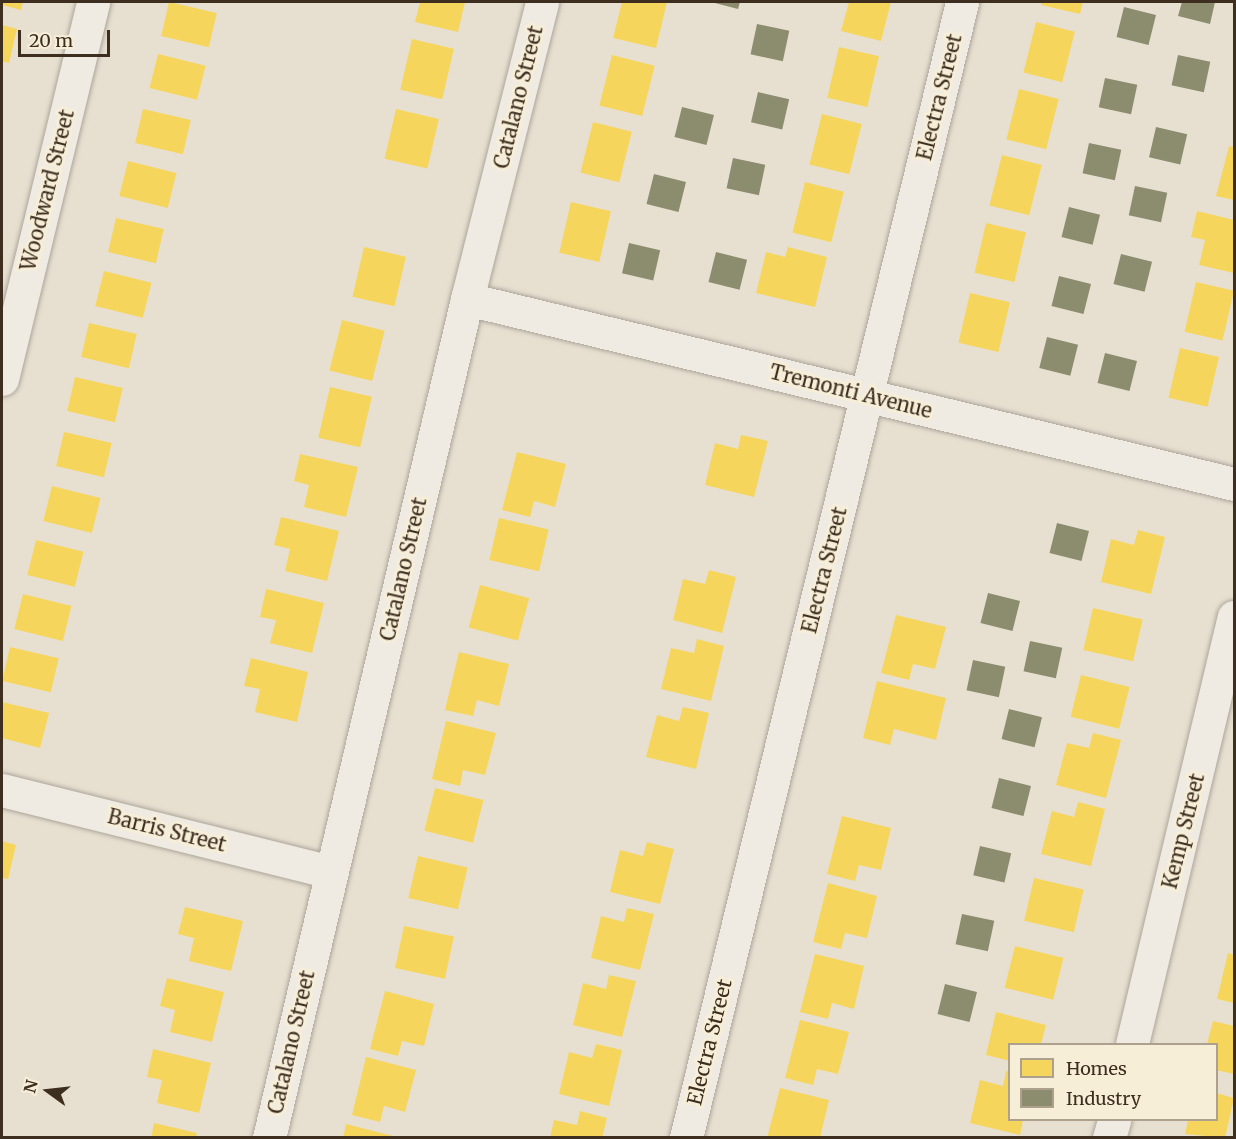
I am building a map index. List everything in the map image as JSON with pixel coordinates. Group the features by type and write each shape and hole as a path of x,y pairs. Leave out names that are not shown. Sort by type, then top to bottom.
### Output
{"street":[{"name":"Woodward Street","path":"2,379 93,2"},
{"name":"Catalano Street","path":"269,1137 467,298 542,2"},
{"name":"Electra Street","path":"686,1137 962,2"},
{"name":"Tremonti Avenue","path":"467,298 1234,484"},
{"name":"Kemp Street","path":"1132,1043 1234,617"},
{"name":"Barris Street","path":"2,790 331,872"},
{"path":"1109,1137 1113,1121"}],"building: Homes":[{"path":"2,2 23,2 21,10 2,5"},
{"path":"169,2 217,13 209,47 161,36"},
{"path":"420,2 465,2 458,32 415,22"},
{"path":"622,2 667,2 656,48 613,38"},
{"path":"849,2 891,2 881,41 841,31"},
{"path":"1041,2 1083,2 1080,14 1041,5"},
{"path":"1036,22 1075,32 1062,82 1023,72"},
{"path":"2,25 17,29 9,63 2,61"},
{"path":"412,39 454,49 442,99 400,90"},
{"path":"839,47 879,56 867,107 827,98"},
{"path":"158,54 206,66 197,100 150,88"},
{"path":"612,55 655,66 642,116 599,105"},
{"path":"1019,89 1059,99 1046,149 1006,139"},
{"path":"143,109 191,120 183,154 135,143"},
{"path":"396,109 439,119 427,169 385,159"},
{"path":"822,114 862,124 849,174 809,164"},
{"path":"593,122 632,132 619,182 580,172"},
{"path":"1229,146 1234,147 1234,200 1216,196"},
{"path":"1002,155 1042,165 1029,215 989,205"},
{"path":"128,161 177,173 168,208 119,196"},
{"path":"805,182 844,192 831,242 792,232"},
{"path":"571,202 611,211 599,262 559,253"},
{"path":"1197,211 1234,220 1234,273 1199,265 1205,240 1191,237"},
{"path":"116,218 164,229 156,263 108,252"},
{"path":"986,223 1026,232 1014,282 975,273"},
{"path":"364,247 406,257 394,306 353,297"},
{"path":"788,247 827,257 815,307 756,293 766,252 785,257"},
{"path":"104,271 152,283 143,318 95,306"},
{"path":"1196,282 1234,291 1223,340 1185,332"},
{"path":"970,293 1010,302 998,352 959,343"},
{"path":"342,320 385,331 372,381 329,370"},
{"path":"89,323 137,334 129,368 81,357"},
{"path":"1180,348 1219,357 1208,407 1169,398"},
{"path":"75,377 123,388 115,422 67,411"},
{"path":"330,387 372,397 360,447 318,438"},
{"path":"64,432 112,443 104,477 56,466"},
{"path":"741,435 768,441 754,497 705,485 715,443 738,449"},
{"path":"517,452 566,464 555,507 534,501 530,517 502,510"},
{"path":"300,454 358,467 346,517 304,507 309,485 294,481"},
{"path":"52,486 101,498 92,533 43,521"},
{"path":"281,517 339,531 327,581 285,571 290,549 274,545"},
{"path":"499,518 549,529 539,571 489,560"},
{"path":"1138,530 1165,537 1151,594 1101,582 1111,539 1134,545"},
{"path":"36,540 84,552 75,587 27,575"},
{"path":"709,570 736,577 722,633 673,620 683,579 705,584"},
{"path":"480,585 529,598 518,641 469,628"},
{"path":"266,589 324,603 312,653 270,643 276,620 260,617"},
{"path":"23,594 72,606 63,641 14,629"},
{"path":"1093,608 1143,619 1133,661 1083,650"},
{"path":"896,615 946,627 935,669 913,664 909,680 881,673"},
{"path":"697,639 724,646 711,701 661,689 671,648 694,653"},
{"path":"10,647 59,658 51,692 2,681"},
{"path":"459,652 509,664 499,706 477,700 473,716 445,710"},
{"path":"251,658 308,672 297,722 255,712 260,689 244,686"},
{"path":"1081,675 1130,687 1119,729 1071,717"},
{"path":"877,681 946,698 936,740 894,729 890,745 863,738"},
{"path":"2,702 49,713 40,748 2,738"},
{"path":"683,707 709,713 696,769 646,757 657,715 679,721"},
{"path":"446,721 496,733 485,775 463,770 460,786 432,779"},
{"path":"1093,733 1121,740 1106,798 1056,785 1067,743 1089,748"},
{"path":"435,788 484,800 473,843 424,831"},
{"path":"1078,802 1105,809 1091,866 1041,854 1052,811 1074,817"},
{"path":"842,816 891,828 881,870 859,865 855,881 827,874"},
{"path":"2,841 16,845 8,879 2,878"},
{"path":"647,842 674,849 660,904 610,892 620,850 643,856"},
{"path":"418,856 468,867 458,909 408,898"},
{"path":"1034,878 1084,889 1074,932 1024,921"},
{"path":"828,883 877,896 867,938 845,933 841,949 813,942"},
{"path":"185,907 243,921 231,971 189,961 194,938 178,934"},
{"path":"627,908 654,914 640,970 591,958 601,916 624,922"},
{"path":"404,926 454,937 445,979 395,968"},
{"path":"1015,946 1064,958 1053,1000 1005,988"},
{"path":"1228,953 1234,955 1234,1003 1217,999"},
{"path":"815,954 864,966 854,1009 832,1003 828,1019 800,1012"},
{"path":"609,975 636,981 622,1037 573,1025 583,983 606,989"},
{"path":"167,978 224,992 212,1042 170,1032 175,1010 160,1006"},
{"path":"385,991 434,1004 424,1046 402,1041 398,1056 370,1049"},
{"path":"996,1012 1046,1025 1041,1043 1008,1043 1008,1060 986,1055"},
{"path":"800,1020 849,1032 838,1074 817,1069 813,1085 785,1078"},
{"path":"1213,1021 1234,1026 1234,1074 1218,1070 1218,1043 1207,1043"},
{"path":"596,1044 622,1050 609,1106 559,1094 569,1052 592,1058"},
{"path":"153,1049 211,1063 199,1113 157,1103 162,1080 147,1077"},
{"path":"366,1057 416,1070 405,1112 384,1106 380,1122 352,1115"},
{"path":"1006,1071 1008,1072 1008,1121 1023,1121 1020,1135 970,1123 980,1080 1003,1086"},
{"path":"780,1088 829,1100 820,1138 767,1138"},
{"path":"1218,1094 1234,1098 1225,1138 1185,1134 1188,1121 1218,1121"},
{"path":"580,1111 607,1118 602,1138 550,1138 554,1120 577,1125"},
{"path":"154,1123 197,1133 196,1138 151,1138"},
{"path":"346,1124 397,1137 397,1138 343,1138"}],"building: Industry":[{"path":"711,2 740,2 738,9"},
{"path":"1182,2 1215,2 1210,24 1178,16"},
{"path":"1124,7 1156,15 1149,45 1117,37"},
{"path":"757,24 789,31 783,61 751,54"},
{"path":"1178,55 1210,62 1204,92 1172,85"},
{"path":"1105,78 1137,85 1131,114 1099,107"},
{"path":"758,92 789,99 782,129 751,122"},
{"path":"682,107 714,115 707,145 675,137"},
{"path":"1156,127 1187,134 1180,164 1149,157"},
{"path":"1089,143 1121,150 1115,180 1083,173"},
{"path":"733,158 765,165 759,195 727,188"},
{"path":"654,174 686,182 679,212 647,204"},
{"path":"1135,186 1167,193 1161,222 1129,215"},
{"path":"1069,207 1100,215 1093,245 1062,237"},
{"path":"629,243 660,250 653,280 622,273"},
{"path":"716,252 747,260 740,290 709,282"},
{"path":"1121,254 1152,262 1145,292 1114,284"},
{"path":"1059,276 1091,284 1084,314 1052,306"},
{"path":"1047,337 1078,345 1070,376 1039,368"},
{"path":"1105,353 1137,361 1130,391 1098,383"},
{"path":"1057,523 1089,531 1082,561 1050,553"},
{"path":"988,593 1020,601 1013,631 981,623"},
{"path":"1030,641 1062,648 1056,678 1024,671"},
{"path":"973,660 1005,667 999,697 967,690"},
{"path":"1009,709 1042,717 1034,747 1002,739"},
{"path":"999,778 1031,786 1024,816 992,808"},
{"path":"980,846 1011,853 1004,882 973,875"},
{"path":"962,914 994,921 988,951 956,944"},
{"path":"945,984 977,992 970,1022 938,1014"}]}
